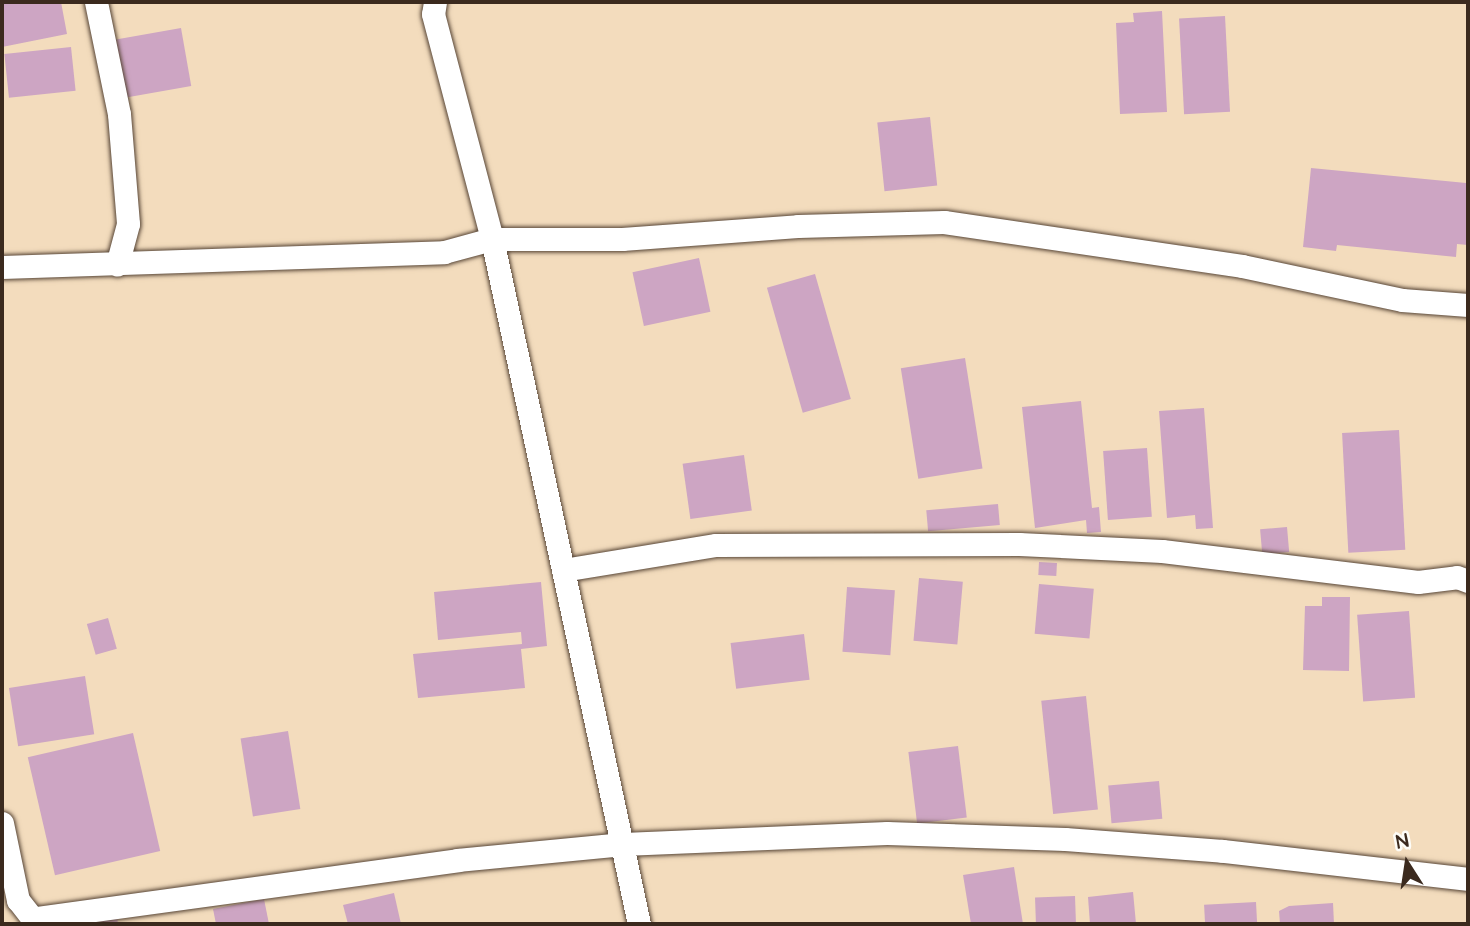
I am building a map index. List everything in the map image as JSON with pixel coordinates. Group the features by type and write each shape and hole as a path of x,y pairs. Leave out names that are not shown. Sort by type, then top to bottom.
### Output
{"street":[{"path":"96,2 119,114 128,224 117,265"},
{"path":"435,2 433,14 492,239 639,924"},
{"path":"2,267 444,252 492,239 622,239 798,226 944,222 1242,266 1402,300 1468,305"},
{"path":"563,570 716,545 1019,544 1162,551 1418,582 1457,577 1468,580"},
{"path":"2,823 18,900 36,921 457,860 623,844 887,833 1065,839 1468,879"}],"building":[{"path":"2,2 61,2 67,34 2,47"},
{"path":"1162,11 1167,112 1120,114 1116,23 1134,22 1133,13"},
{"path":"1225,16 1230,112 1184,114 1179,18"},
{"path":"181,28 191,86 126,98 116,39"},
{"path":"71,47 76,91 9,98 4,54"},
{"path":"930,117 937,186 885,191 877,123"},
{"path":"1311,168 1466,183 1468,245 1457,244 1456,257 1337,245 1336,251 1303,247"},
{"path":"699,258 710,312 644,326 632,272"},
{"path":"815,274 851,399 803,413 767,288"},
{"path":"965,358 983,469 918,479 901,368"},
{"path":"1081,401 1092,508 1099,507 1101,532 1087,533 1086,520 1035,528 1022,407"},
{"path":"1204,408 1213,528 1196,529 1195,515 1167,518 1159,411"},
{"path":"1399,430 1405,550 1348,553 1342,433"},
{"path":"1147,448 1152,517 1108,520 1103,451"},
{"path":"744,455 752,510 690,519 683,464"},
{"path":"998,504 1000,525 928,531 926,510"},
{"path":"1287,527 1289,552 1262,554 1260,529"},
{"path":"1039,562 1057,563 1056,576 1038,575"},
{"path":"919,578 963,582 957,645 914,641"},
{"path":"541,582 547,646 521,649 525,688 418,698 413,654 522,644 521,632 438,640 434,592"},
{"path":"1039,584 1094,589 1089,639 1035,634"},
{"path":"847,587 895,590 890,655 842,652"},
{"path":"1322,597 1350,597 1349,671 1303,670 1305,606 1322,606"},
{"path":"1409,611 1415,698 1363,701 1357,615"},
{"path":"108,618 117,649 96,655 87,624"},
{"path":"804,634 810,680 736,689 731,643"},
{"path":"85,676 94,734 18,746 9,688"},
{"path":"1086,696 1098,809 1053,814 1041,701"},
{"path":"288,731 300,809 253,817 241,739"},
{"path":"133,733 160,851 55,875 28,757"},
{"path":"958,746 967,817 917,824 908,752"},
{"path":"1159,781 1162,819 1112,823 1108,785"},
{"path":"1014,867 1023,924 971,924 963,875"},
{"path":"1133,892 1136,924 1090,924 1088,897"},
{"path":"394,893 401,924 348,924 343,905"},
{"path":"1075,896 1076,924 1036,924 1035,897"},
{"path":"264,899 269,924 216,924 213,909"},
{"path":"1256,902 1257,924 1205,924 1204,905"},
{"path":"1333,903 1334,924 1280,924 1279,911 1289,906"},
{"path":"117,917 118,924 93,924 93,923"}]}
